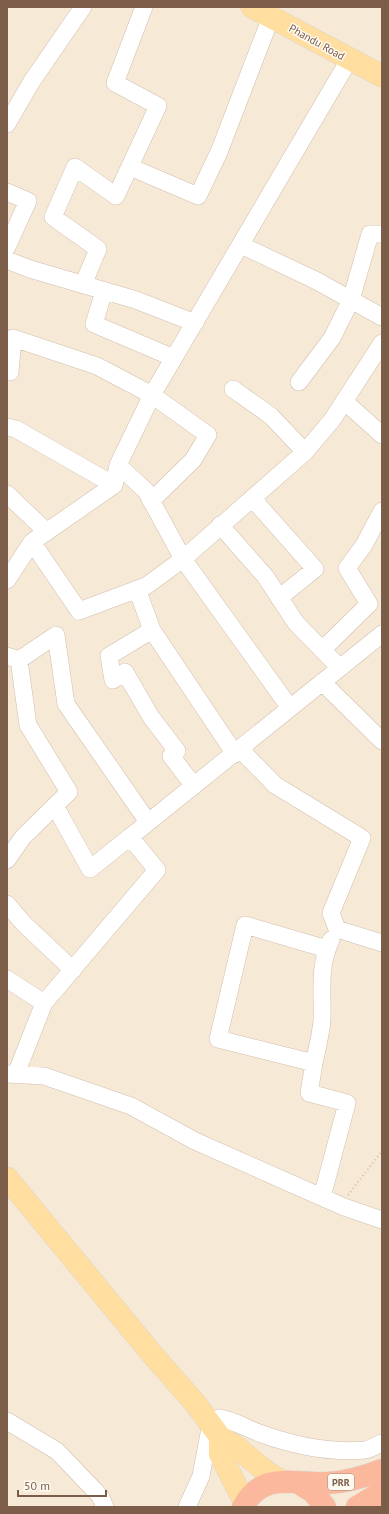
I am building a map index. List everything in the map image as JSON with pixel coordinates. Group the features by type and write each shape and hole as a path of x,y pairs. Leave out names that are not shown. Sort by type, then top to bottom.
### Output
{"highway":[{"name":"PRR","path":"244,1505 260,1488 290,1482 346,1481 361,1478 382,1470"},
{"name":"PRR","path":"290,1482 313,1492 324,1507"}],"main road":[{"name":"Phandu Road","path":"252,7 348,60 382,76"},
{"path":"7,1178 216,1430 264,1470 290,1482"},
{"path":"216,1430 220,1454 244,1505"}],"street":[{"path":"7,124 32,81 82,7"},
{"path":"83,285 98,249 53,217 75,167 116,196 158,106 115,83 144,7"},
{"path":"130,167 198,196 220,152 271,17"},
{"path":"7,580 32,542 114,485 118,465 152,395 348,60"},
{"path":"7,192 28,201 7,247"},
{"path":"299,382 332,338 351,300 370,234 382,234"},
{"path":"241,245 315,280 382,317"},
{"path":"7,260 83,285 136,300 195,323"},
{"path":"104,291 94,324 174,358"},
{"path":"7,371 10,372 13,338 97,366 152,395 208,435 193,460 151,501"},
{"path":"32,542 79,611 146,586 183,559 305,452 332,420 382,343"},
{"path":"233,389 271,416 305,452"},
{"path":"344,401 382,435"},
{"path":"7,427 16,429 114,485"},
{"path":"118,465 146,491 183,559 290,708"},
{"path":"7,494 47,532"},
{"path":"252,498 315,569 279,598"},
{"path":"322,650 369,604 347,568 364,545 382,511"},
{"path":"220,525 265,576 296,623 340,668"},
{"path":"138,589 152,630 238,752 275,785 362,838 331,914 337,929 327,949 320,984 322,1021 309,1093 347,1103 322,1197"},
{"path":"152,630 109,656 113,680 125,672 151,717 177,751 171,756 194,786"},
{"path":"55,806 90,869 238,752 382,634"},
{"path":"7,860 23,837 69,792 28,725 13,658 56,635 66,704 148,822"},
{"path":"322,682 382,740"},
{"path":"130,837 157,870 44,1003 11,1074 44,1076 130,1106 195,1141 340,1205 382,1220"},
{"path":"7,904 24,924 73,970"},
{"path":"314,1063 218,1040 245,925 327,949"},
{"path":"337,929 382,943"},
{"path":"7,979 44,1003"},
{"path":"187,1507 201,1476 220,1418 227,1419 238,1425 302,1446 329,1449 366,1450 382,1443"},
{"path":"7,1421 57,1451 100,1496 104,1507"}],"path":[{"path":"340,1205 382,1151"}],"shaded area":[{"path":"7,7 382,7 382,1507 7,1507"}]}
